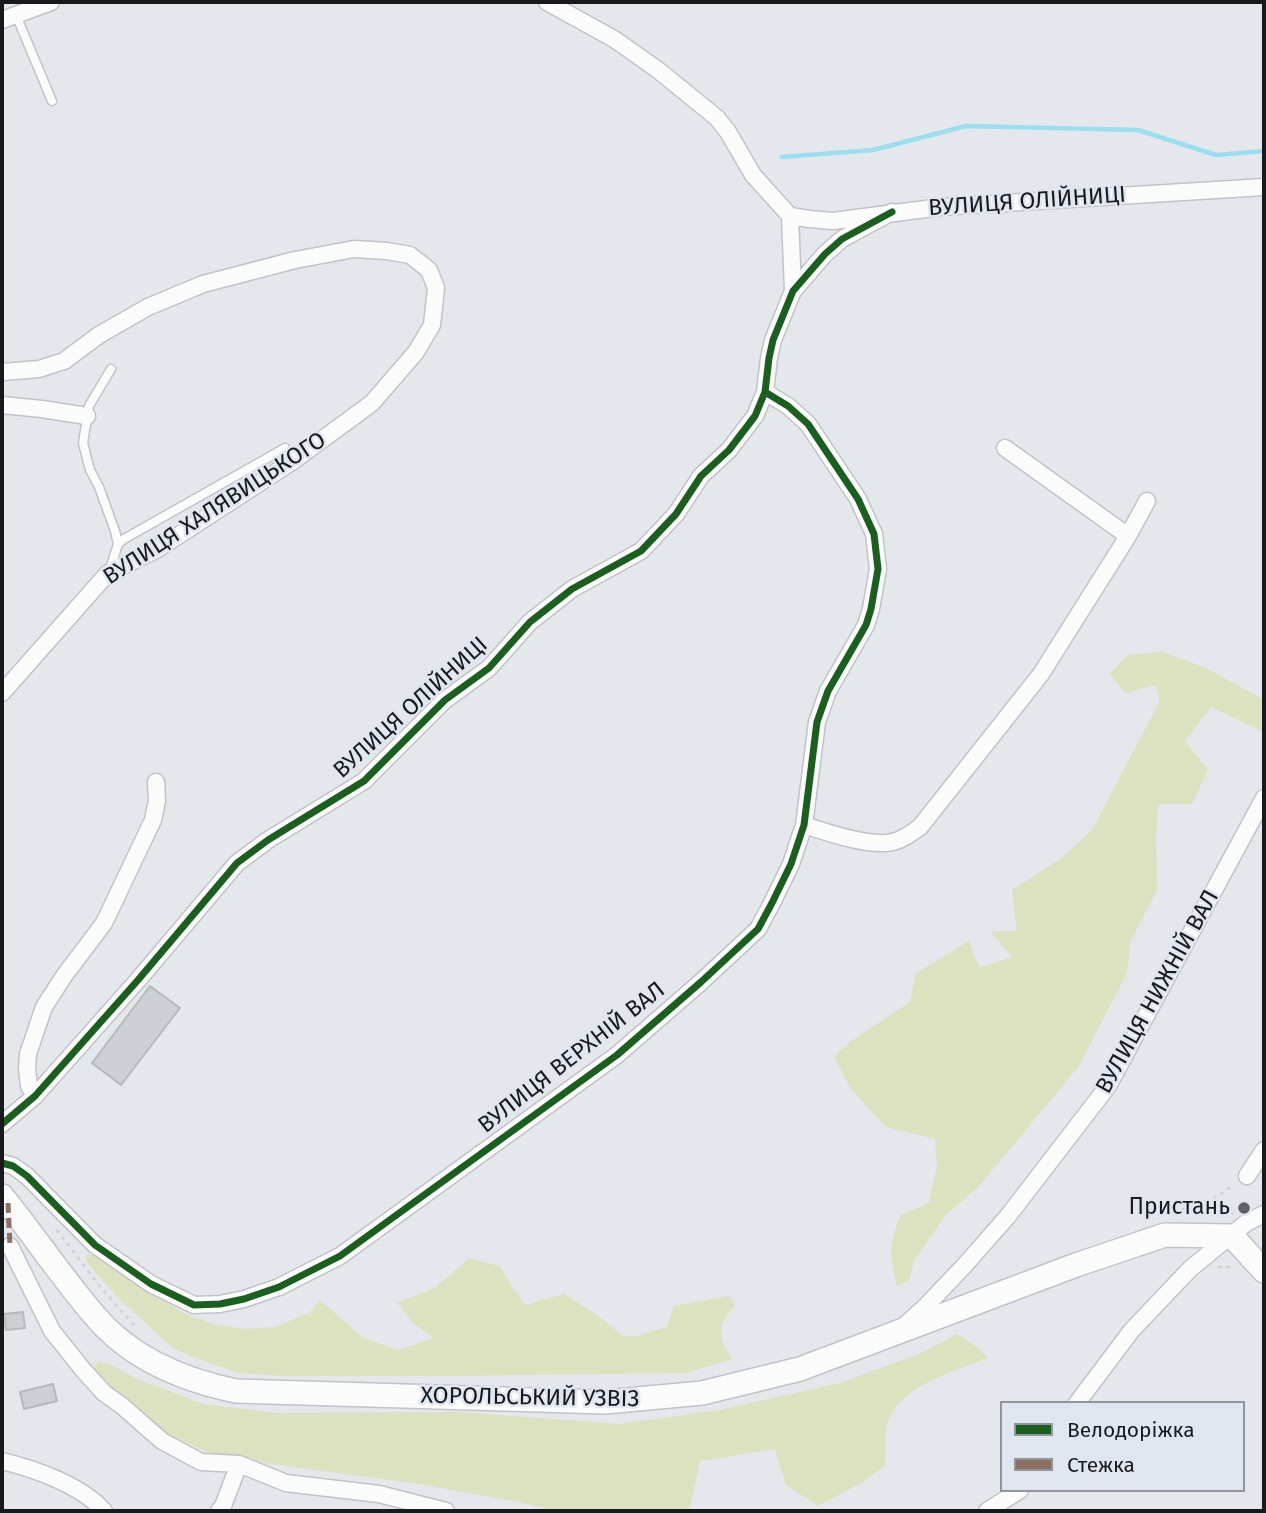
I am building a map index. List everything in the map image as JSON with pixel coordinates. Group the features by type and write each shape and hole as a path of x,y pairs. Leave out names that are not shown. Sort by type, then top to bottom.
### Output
{"main road":[{"name":"ХОРОЛЬСЬКИЙ УЗВІЗ","path":"2,1196 96,1318 120,1340 146,1358 174,1373 205,1384 236,1391 605,1402 702,1393 800,1369 1076,1265 1164,1235 1232,1224"},
{"path":"1232,1224 1264,1272"}],"street":[{"path":"9,18 51,2"},
{"path":"547,2 614,39 658,70 717,118 753,175 790,216 793,291"},
{"name":"ВУЛИЦЯ ОЛІЙНИЦІ","path":"790,216 833,220 941,206 1264,187"},
{"path":"793,291 842,239 892,212"},
{"name":"ВУЛИЦЯ ХАЛЯВИЦЬКОГО","path":"2,372 39,369 64,361 99,335 148,307 203,284 331,253 354,249 410,255 429,270 436,288 432,326 416,352 372,402 259,484 156,550 108,573 2,693"},
{"name":"ВУЛИЦЯ ОЛІЙНИЦІ","path":"2,1124 35,1096 237,863 268,840 364,781 445,700 489,668 530,622 572,589 641,551 676,514 701,477 729,450 755,416 765,392 773,340 793,291"},
{"name":"ВУЛИЦЯ ВЕРХНІЙ ВАЛ","path":"2,1163 13,1166 27,1176 96,1245 151,1284 194,1305 244,1299 279,1287 340,1256 617,1055 758,929 790,864 804,825 817,722 828,691 866,625 872,609 878,569 874,534 858,499 808,424 788,406 765,392"},
{"path":"2,405 87,416"},
{"path":"1005,448 1128,536"},
{"path":"804,825 859,840 882,843 896,841 920,827 1041,674 1147,501"},
{"path":"35,1096 29,1086 28,1054 44,1007 104,923 153,820 158,801 156,782"},
{"name":"ВУЛИЦЯ НИЖНІЙ ВАЛ","path":"897,1333 924,1308 1008,1216 1108,1086 1264,798"},
{"path":"1247,1176 1264,1150"},
{"path":"1079,1401 1132,1330 1232,1224 1246,1223 1264,1214"},
{"path":"10,1247 52,1331 104,1392 162,1441 201,1462 239,1464 286,1483 379,1494 446,1511"},
{"path":"2,1461 56,1479 96,1503 104,1511"},
{"path":"219,1511 239,1464"},
{"path":"986,1511 1017,1492"}],"lane":[{"path":"9,18 52,101"},
{"path":"111,369 89,406 83,443 90,470 99,487 118,544"},
{"path":"108,573 118,544 124,539 285,448"}],"path":[{"path":"1199,1208 1247,1176"},
{"path":"1165,1215 1186,1208 1199,1208 1232,1224"},
{"path":"56,1230 101,1288 140,1331"}],"green space":[{"path":"1162,652 1204,667 1264,700 1264,732 1211,707 1185,741 1208,770 1192,804 1158,804 1157,890 1130,942 1127,973 1079,1066 980,1185 945,1216 914,1261 909,1280 897,1287 892,1258 894,1234 901,1215 929,1203 937,1166 935,1139 886,1127 851,1089 834,1057 850,1042 910,1002 916,973 969,941 979,968 1012,957 990,931 1017,931 1012,890 1063,857 1092,830 1160,701 1155,685 1125,693 1110,674 1127,655"},
{"path":"95,1254 185,1314 217,1325 245,1329 275,1327 309,1313 320,1300 363,1338 398,1350 434,1338 414,1324 397,1303 435,1288 469,1258 499,1266 525,1305 564,1294 623,1336 636,1336 667,1327 674,1306 729,1296 735,1306 725,1319 721,1332 724,1345 733,1359 685,1373 282,1376 239,1373 173,1348 118,1298 88,1264 85,1255"},
{"path":"957,1334 988,1358 931,1381 904,1398 888,1421 885,1465 865,1481 818,1506 786,1485 775,1449 700,1461 689,1511 557,1511 419,1484 220,1457 165,1434 123,1400 94,1368 98,1361 114,1366 135,1378 203,1404 277,1413 460,1412 619,1424 719,1410 840,1383 919,1354"}],"building":[{"path":"150,986 180,1008 121,1085 92,1063"},
{"path":"23,1312 25,1328 6,1330 4,1314"},
{"path":"53,1384 57,1401 24,1409 20,1392"}],"waterway":[{"path":"782,157 873,150 966,126 1138,130 1216,155 1264,151"}],"marked path":[{"path":"8,1203 10,1246"}],"cycle path":[{"path":"2,1124 35,1096 237,863 268,840 364,781 445,700 489,668 530,622 572,589 641,551 676,514 701,476 729,450 755,416 765,392 773,340 793,291 842,239 892,212"},
{"path":"2,1163 13,1166 27,1176 95,1245 151,1284 194,1305 220,1304 244,1299 279,1287 340,1256 617,1055 758,929 791,864 804,825 817,722 828,691 866,625 878,569 874,534 858,499 808,424 788,406 765,392"}],"place":[{"name":"Пристань","path":"1244,1208"}]}
